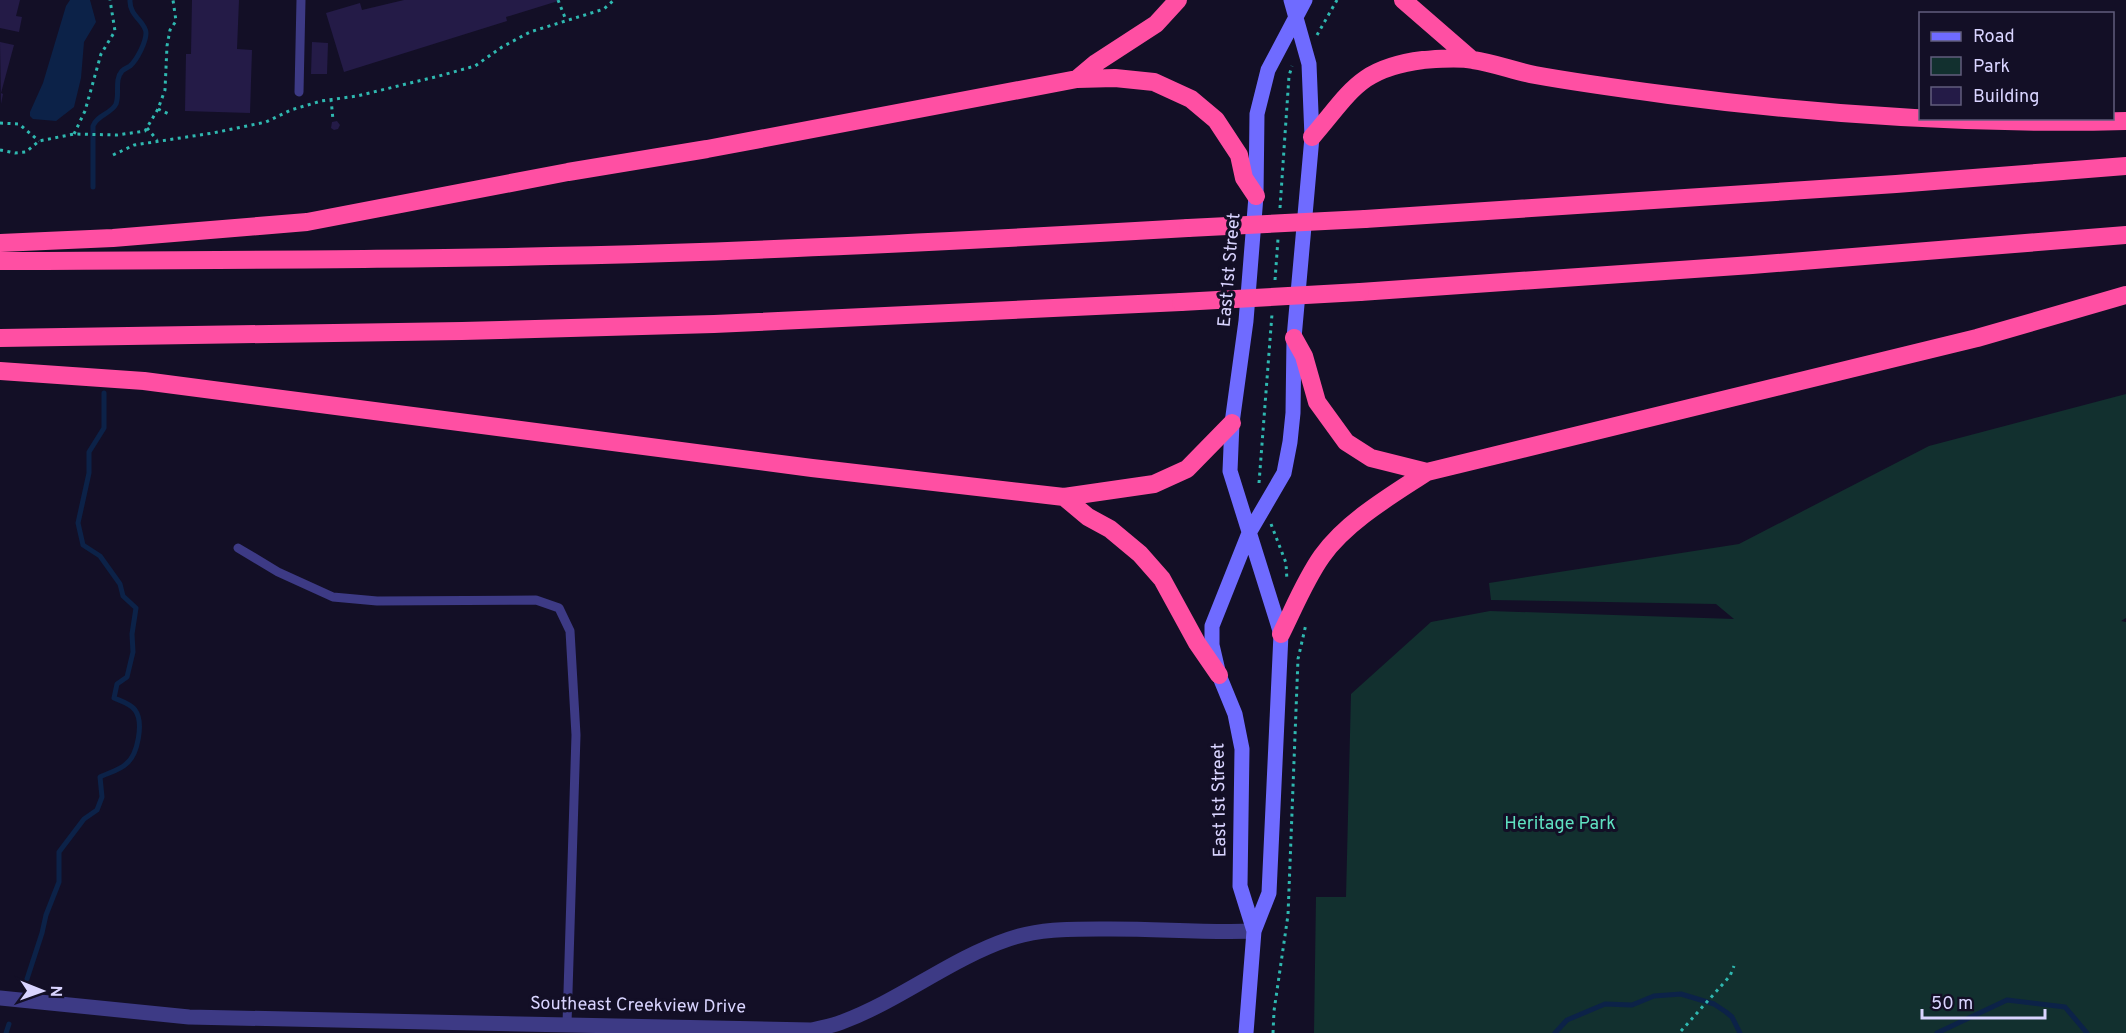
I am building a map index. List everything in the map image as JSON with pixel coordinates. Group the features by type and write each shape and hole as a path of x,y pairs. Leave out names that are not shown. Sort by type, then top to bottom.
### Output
{"highway":[{"path":"1077,80 1096,63 1156,24 1178,0"},
{"path":"1403,0 1471,59"},
{"path":"1312,137 1361,81 1379,71 1423,60 1471,59 1533,75 1670,95 1812,111 1919,120"},
{"path":"0,243 113,238 307,222 568,172 707,150 1077,80 1115,78 1154,82 1191,99 1216,120 1239,156 1244,178 1256,196"},
{"path":"1925,120 2027,123 2126,121"},
{"path":"0,261 422,259 668,253 926,243 1365,219 1896,184 2126,166"},
{"path":"0,338 462,331 714,324 1181,302 1740,266 2126,235"},
{"path":"1281,634 1323,555 1361,516 1427,472 1977,338 2126,295"},
{"path":"1294,338 1304,356 1317,402 1346,442 1371,458 1427,472"},
{"path":"0,371 144,381 812,468 1064,497 1154,484 1187,469 1232,423"},
{"path":"1064,497 1088,517 1110,529 1140,554 1162,579 1197,644 1219,675"}],"main road":[{"name":"East 1st Street","path":"1254,931 1240,886 1242,749 1235,714 1219,675 1212,645 1212,626 1249,533 1284,472 1290,442 1294,338 1312,137 1309,64 1291,0"},
{"name":"East 1st Street","path":"1246,1033 1254,931 1269,893 1281,634 1230,471 1232,423 1246,321 1256,196 1257,114 1268,70 1305,0"}],"street":[{"name":"Southeast Creekview Drive","path":"0,998 189,1017 489,1028 567,1024 758,1031 811,1030 840,1023 881,1005 959,960 984,948 1033,932 1119,928 1217,932 1254,931"}],"lane":[{"path":"299,92 302,0"},
{"path":"238,548 278,573 333,597 377,601 536,600 559,608 570,631 576,735 567,1024"}],"path":[{"path":"74,134 85,111 100,54 115,31 110,0"},
{"path":"0,150 22,153 38,140 74,134 93,135 145,131 158,109 165,90 168,36 176,21 173,0"},
{"path":"558,0 566,21"},
{"path":"113,155 134,145 266,122 306,105 357,96 475,66 516,39 547,26 585,17 604,9 614,0"},
{"path":"1279,216 1289,76 1292,66 1318,34 1337,0"},
{"path":"331,99 333,120"},
{"path":"158,109 171,115"},
{"path":"0,123 14,122 23,126 38,140"},
{"path":"147,128 157,140"},
{"path":"1274,287 1279,228"},
{"path":"1273,310 1258,480 1264,506 1286,563 1287,582 1302,591"},
{"path":"1274,1033 1288,915 1298,659 1309,617"},
{"path":"1681,1031 1730,976 1734,966"}],"green space":[{"name":"Heritage Park","path":"2126,394 2126,618 2121,621 2126,622 2126,1033 1314,1033 1316,897 1346,897 1351,694 1431,622 1490,611 1734,619 1716,604 1491,600 1489,583 1739,544 1929,446"}],"water":[{"path":"70,0 90,0 96,22 84,42 81,78 74,107 56,121 33,119 30,112 43,83 66,6"}],"building":[{"path":"0,0 20,0 16,16 22,17 19,32 0,28"},
{"path":"192,0 239,0 237,49 252,50 250,113 185,111 186,54 191,54"},
{"path":"404,0 558,1 506,17 507,21 344,72 326,13 360,3 362,10"},
{"path":"0,42 14,45 1,93 3,94 1,104"},
{"path":"312,42 328,43 327,74 311,74"},
{"path":"337,121 340,125 334,130 331,128 332,122"}],"waterway":[{"path":"93,187 93,126 116,104 120,75 135,60 146,37 143,25 130,6 130,0"},
{"path":"27,979 46,915 59,882 59,852 84,819 97,810 102,797 100,777 117,770 130,760 138,738 138,715 128,704 114,698 117,684 127,677 133,652 132,634 136,608 123,596 120,584 100,556 83,545 78,523 89,473 89,452 104,428 104,393"},
{"path":"1555,1033 1567,1020 1605,1004 1632,1005 1654,996 1681,994 1714,1004 1732,1017 1740,1033"},
{"path":"1937,1033 2007,1000 2065,1007 2087,1033"},
{"path":"6,1033 9,1024"}]}
